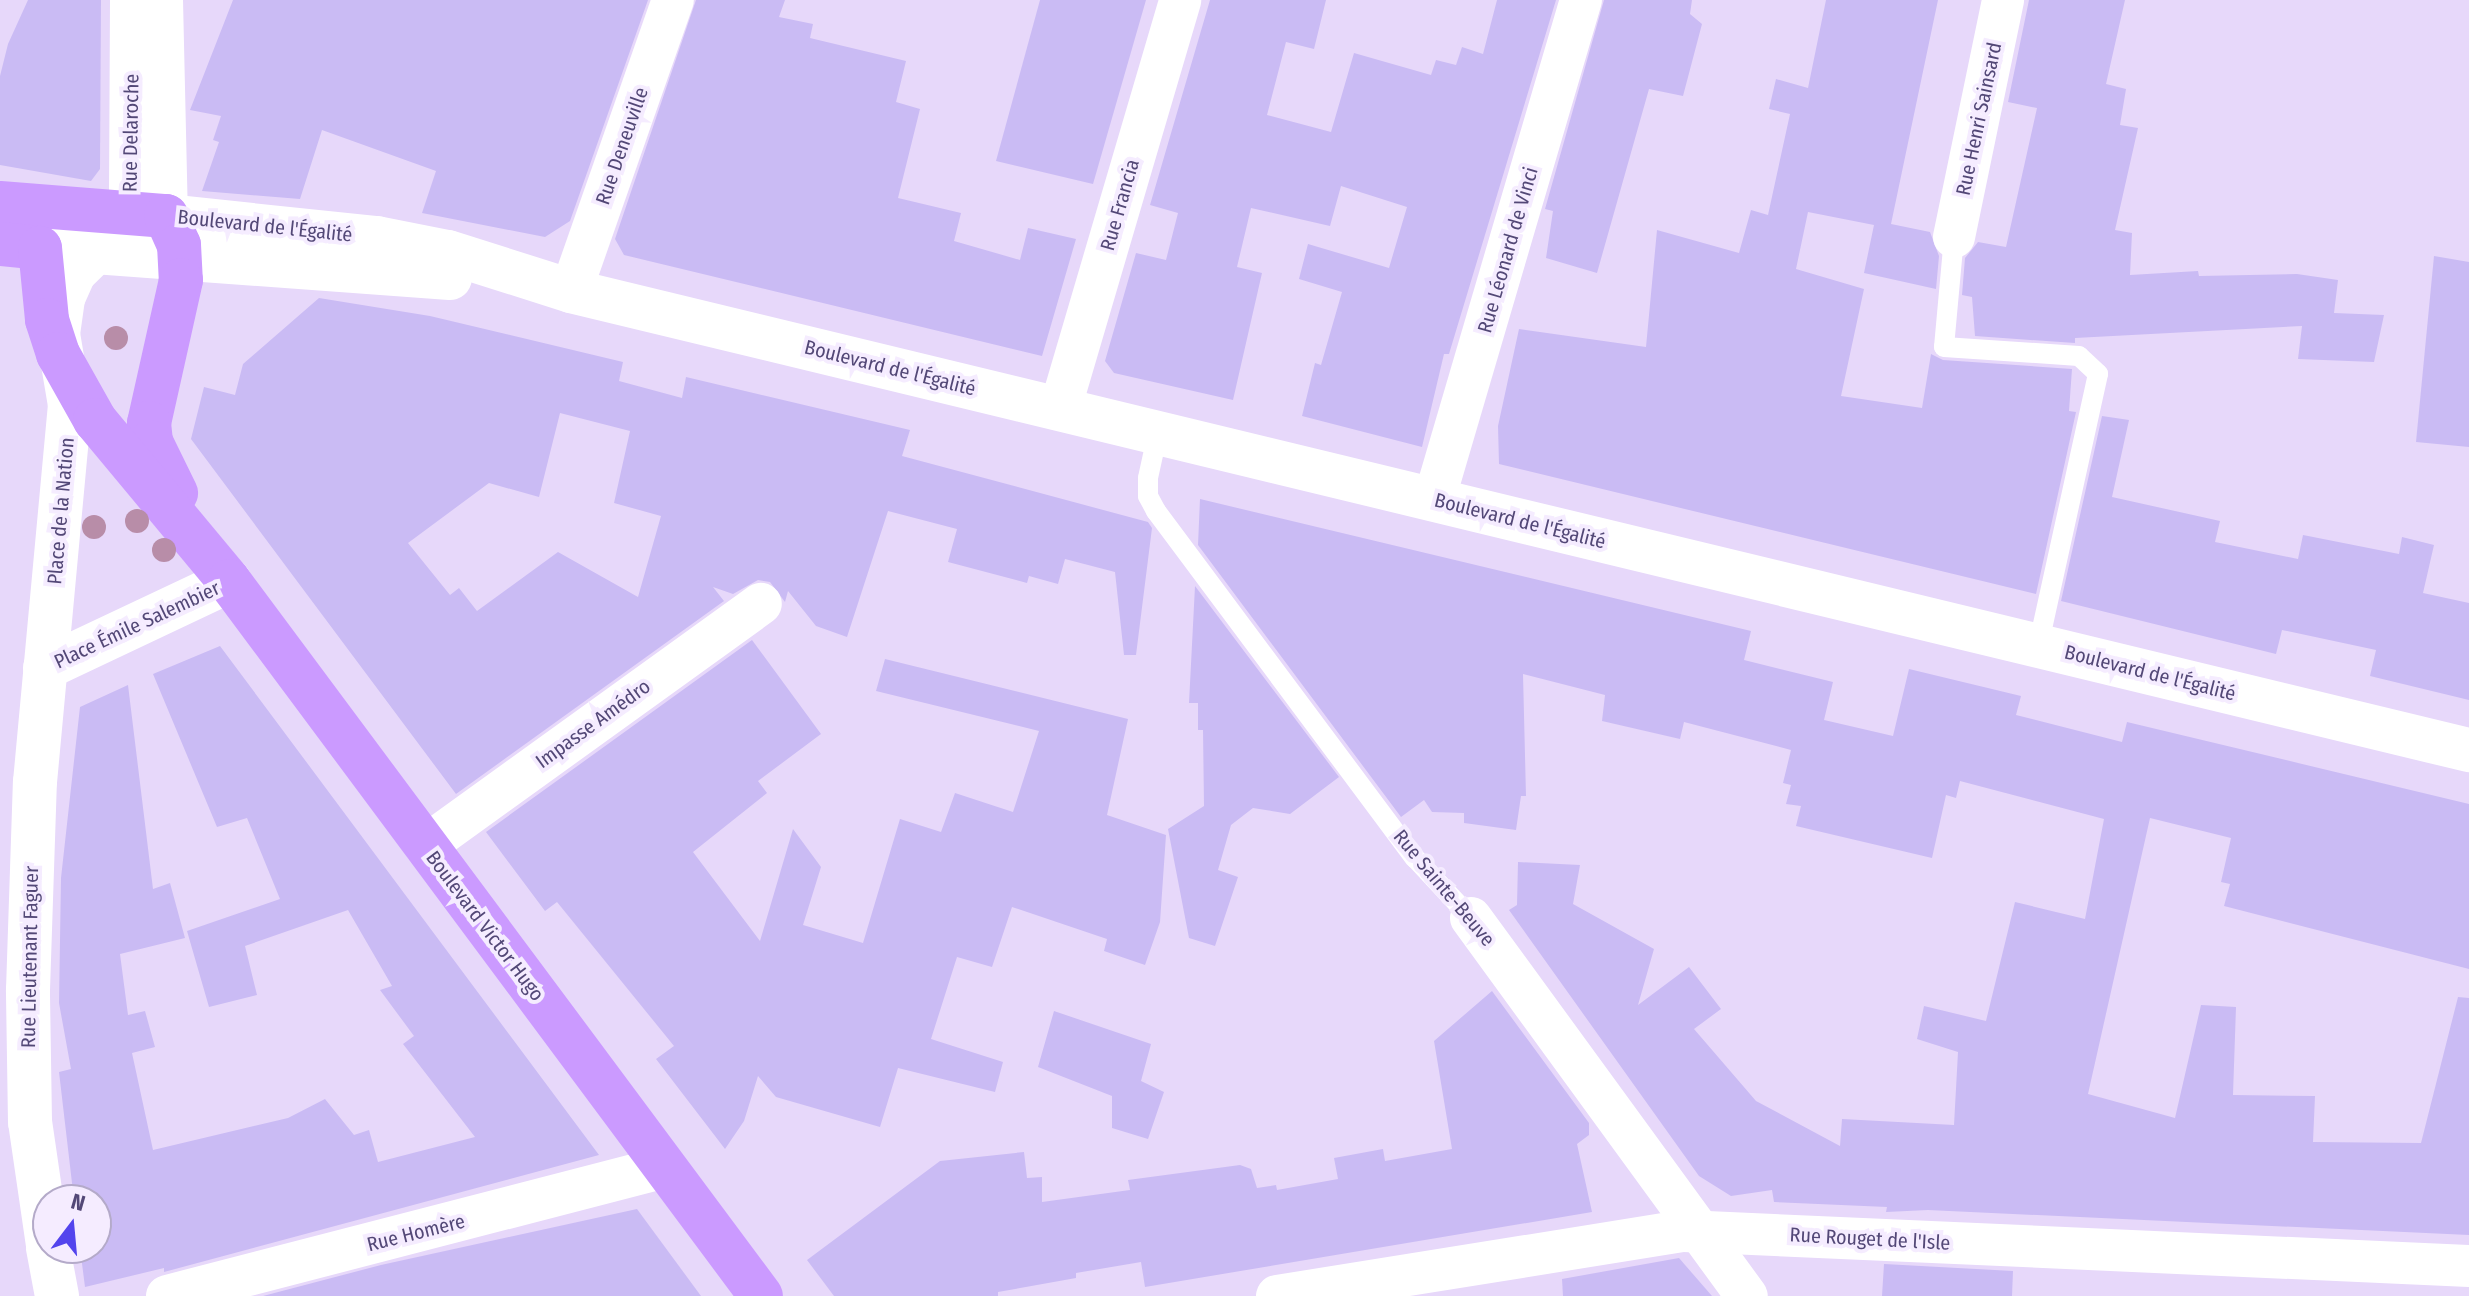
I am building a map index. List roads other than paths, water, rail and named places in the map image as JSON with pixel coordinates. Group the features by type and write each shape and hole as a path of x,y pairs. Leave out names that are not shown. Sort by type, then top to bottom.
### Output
{"main road":[{"name":"Rue Delaroche","path":"132,0 148,215"},
{"name":"Rue Delaroche","path":"148,215 161,0"},
{"name":"Boulevard de l'Égalité","path":"0,203 377,238 448,252 571,291 2469,750"},
{"name":"Place de la Nation","path":"45,668 70,405 58,354 63,298 74,273 93,252 148,215"},
{"name":"Boulevard Victor Hugo","path":"148,215 168,259 177,301 152,401 151,442 219,568"},
{"name":"Boulevard de l'Égalité","path":"20,246 168,259 343,267 571,291"},
{"name":"Boulevard Victor Hugo","path":"20,246 42,299 58,354 95,420 219,568 761,1296"},
{"name":"Place Émile Salembier","path":"45,668 219,568"},
{"name":"Rue Lieutenant Faguer","path":"40,1184 27,1072 35,782 45,668"},
{"name":"Rue Lieutenant Faguer","path":"51,1264 57,1296"}],"street":[{"name":"Rue Deneuville","path":"571,291 673,0"},
{"name":"Rue Francia","path":"1060,409 1180,0"},
{"name":"Rue Léonard de Vinci","path":"1434,500 1581,0"},
{"name":"Rue Henri Sainsard","path":"1954,237 2003,0"},
{"name":"Impasse Amédro","path":"425,846 761,604"},
{"name":"Rue Sainte-Beuve","path":"1471,918 1747,1296"},
{"name":"Rue Homère","path":"167,1296 665,1167"},
{"name":"Rue Rouget de l'Isle","path":"1277,1296 1700,1231 2469,1266"}],"lane":[{"path":"1954,237 1944,347 2079,356 2098,374 2038,646"},
{"name":"Rue Sainte-Beuve","path":"1158,432 1148,478 1148,496 1156,511 1415,858 1471,918"}]}
